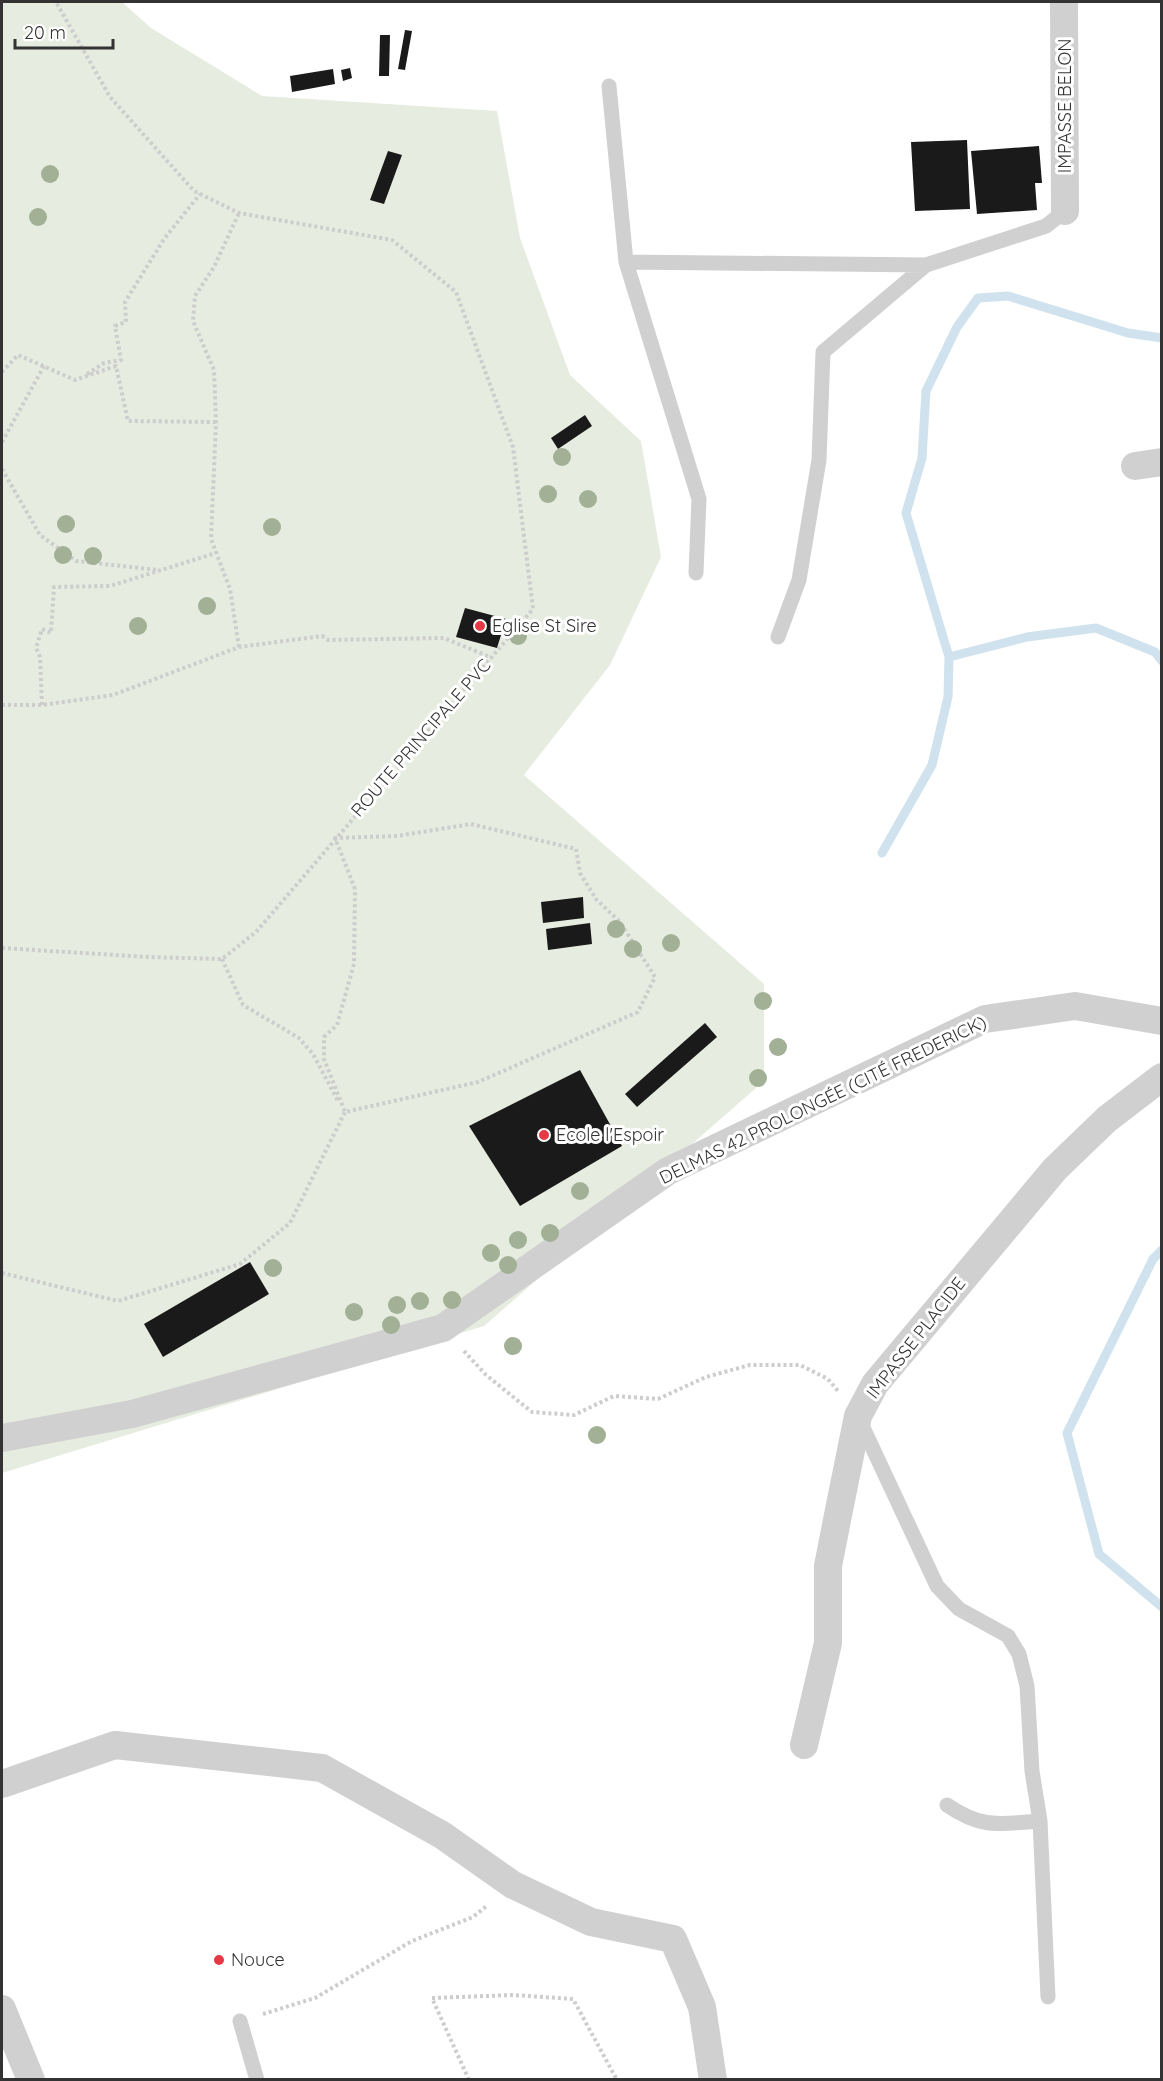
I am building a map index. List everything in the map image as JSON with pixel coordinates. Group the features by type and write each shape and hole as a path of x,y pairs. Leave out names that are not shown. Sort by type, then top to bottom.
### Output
{"street":[{"name":"IMPASSE BELON","path":"1064,2 1065,211"},
{"name":"DELMAS 42 PROLONGÉE (CITÉ FREDERICK)","path":"2,1438 132,1414 443,1328 668,1171 985,1019 1075,1006 1161,1021"},
{"name":"IMPASSE PLACIDE","path":"804,1744 828,1642 828,1566 858,1416 875,1384 1055,1169 1107,1119 1161,1077"},
{"path":"2,1784 115,1745 322,1768 442,1835 513,1885 591,1922 673,1939 702,2007 713,2079"},
{"path":"2,2008 31,2079"}],"lane":[{"path":"609,86 626,262 699,499 696,573"},
{"path":"626,262 927,265 1046,226 1065,211"},
{"path":"778,637 799,580 819,460 823,352 927,265"},
{"path":"858,1416 937,1586 959,1609 1008,1636 1019,1654 1027,1686 1032,1771 1040,1821 1048,1997"},
{"path":"947,1805 969,1820 984,1823 1040,1821"},
{"path":"240,2021 257,2079"}],"path":[{"name":"ROUTE PRINCIPALE PVC","path":"56,2 110,97 194,191 239,213 392,240 456,292 513,447 532,609 256,932 222,959"},
{"path":"80,379 104,363 121,360 115,326 126,322 124,302 164,239 200,194"},
{"path":"239,213 214,267 195,296 193,321 214,370 216,422 211,540 230,589 239,647"},
{"path":"2,372 18,355 75,380 116,366 128,422 216,422"},
{"path":"2,442 44,366"},
{"path":"2,469 40,536 76,561 160,570"},
{"path":"42,705 40,657 36,648 42,629 51,633 54,587 110,586 216,553"},
{"path":"2,705 42,705 113,695 239,647 322,636 328,640 444,638 490,657"},
{"path":"2,1273 118,1301 240,1264 290,1223 345,1112 324,1059 324,1037 337,1025 354,964 355,889 334,838 396,836 471,824 576,849 580,873 596,899 620,922 655,977 638,1012 478,1082 345,1112"},
{"path":"2,948 222,959 243,1005 299,1038 314,1054 345,1112"},
{"path":"443,1328 486,1375 532,1412 574,1415 614,1396 658,1399 706,1377 750,1365 800,1365 828,1378 858,1416"},
{"path":"240,2021 315,1998 412,1941 473,1917 513,1885"},
{"path":"469,2079 432,1998 513,1995 573,1999 617,2079"}],"shaded area":[{"path":"2,2 122,2 151,28 262,96 497,111 520,238 570,375 641,441 661,557 610,665 524,775 764,984 764,1081 484,1326 2,1473"}],"building":[{"path":"405,30 412,31 405,70 398,69"},
{"path":"380,35 390,35 389,76 379,76"},
{"path":"350,68 352,78 343,81 341,70"},
{"path":"333,69 335,84 292,92 290,76"},
{"path":"967,140 970,209 915,211 911,142"},
{"path":"1039,146 1042,183 1035,183 1037,210 977,214 971,151"},
{"path":"388,151 402,155 384,204 370,200"},
{"path":"585,415 592,426 558,449 551,438"},
{"path":"465,608 506,619 497,648 456,637"},
{"path":"583,897 584,918 543,923 541,902"},
{"path":"590,923 592,944 548,950 546,929"},
{"path":"705,1023 717,1037 637,1107 625,1094"},
{"path":"580,1070 622,1146 520,1206 469,1126"},
{"path":"250,1262 269,1294 163,1357 144,1324"}],"waterway":[{"path":"882,853 932,765 948,697 949,657 906,513 922,458 926,391 957,327 978,298 1008,296 1128,333 1162,338"},
{"path":"949,657 1027,637 1096,628 1155,652 1162,661"},
{"path":"1162,1250 1153,1259 1067,1433 1099,1554 1162,1607"}],"place":[{"name":"Eglise St Sire","path":"480,626"},
{"name":"Ecole l'Espoir","path":"544,1135"},
{"name":"Nouce","path":"219,1960"}]}
